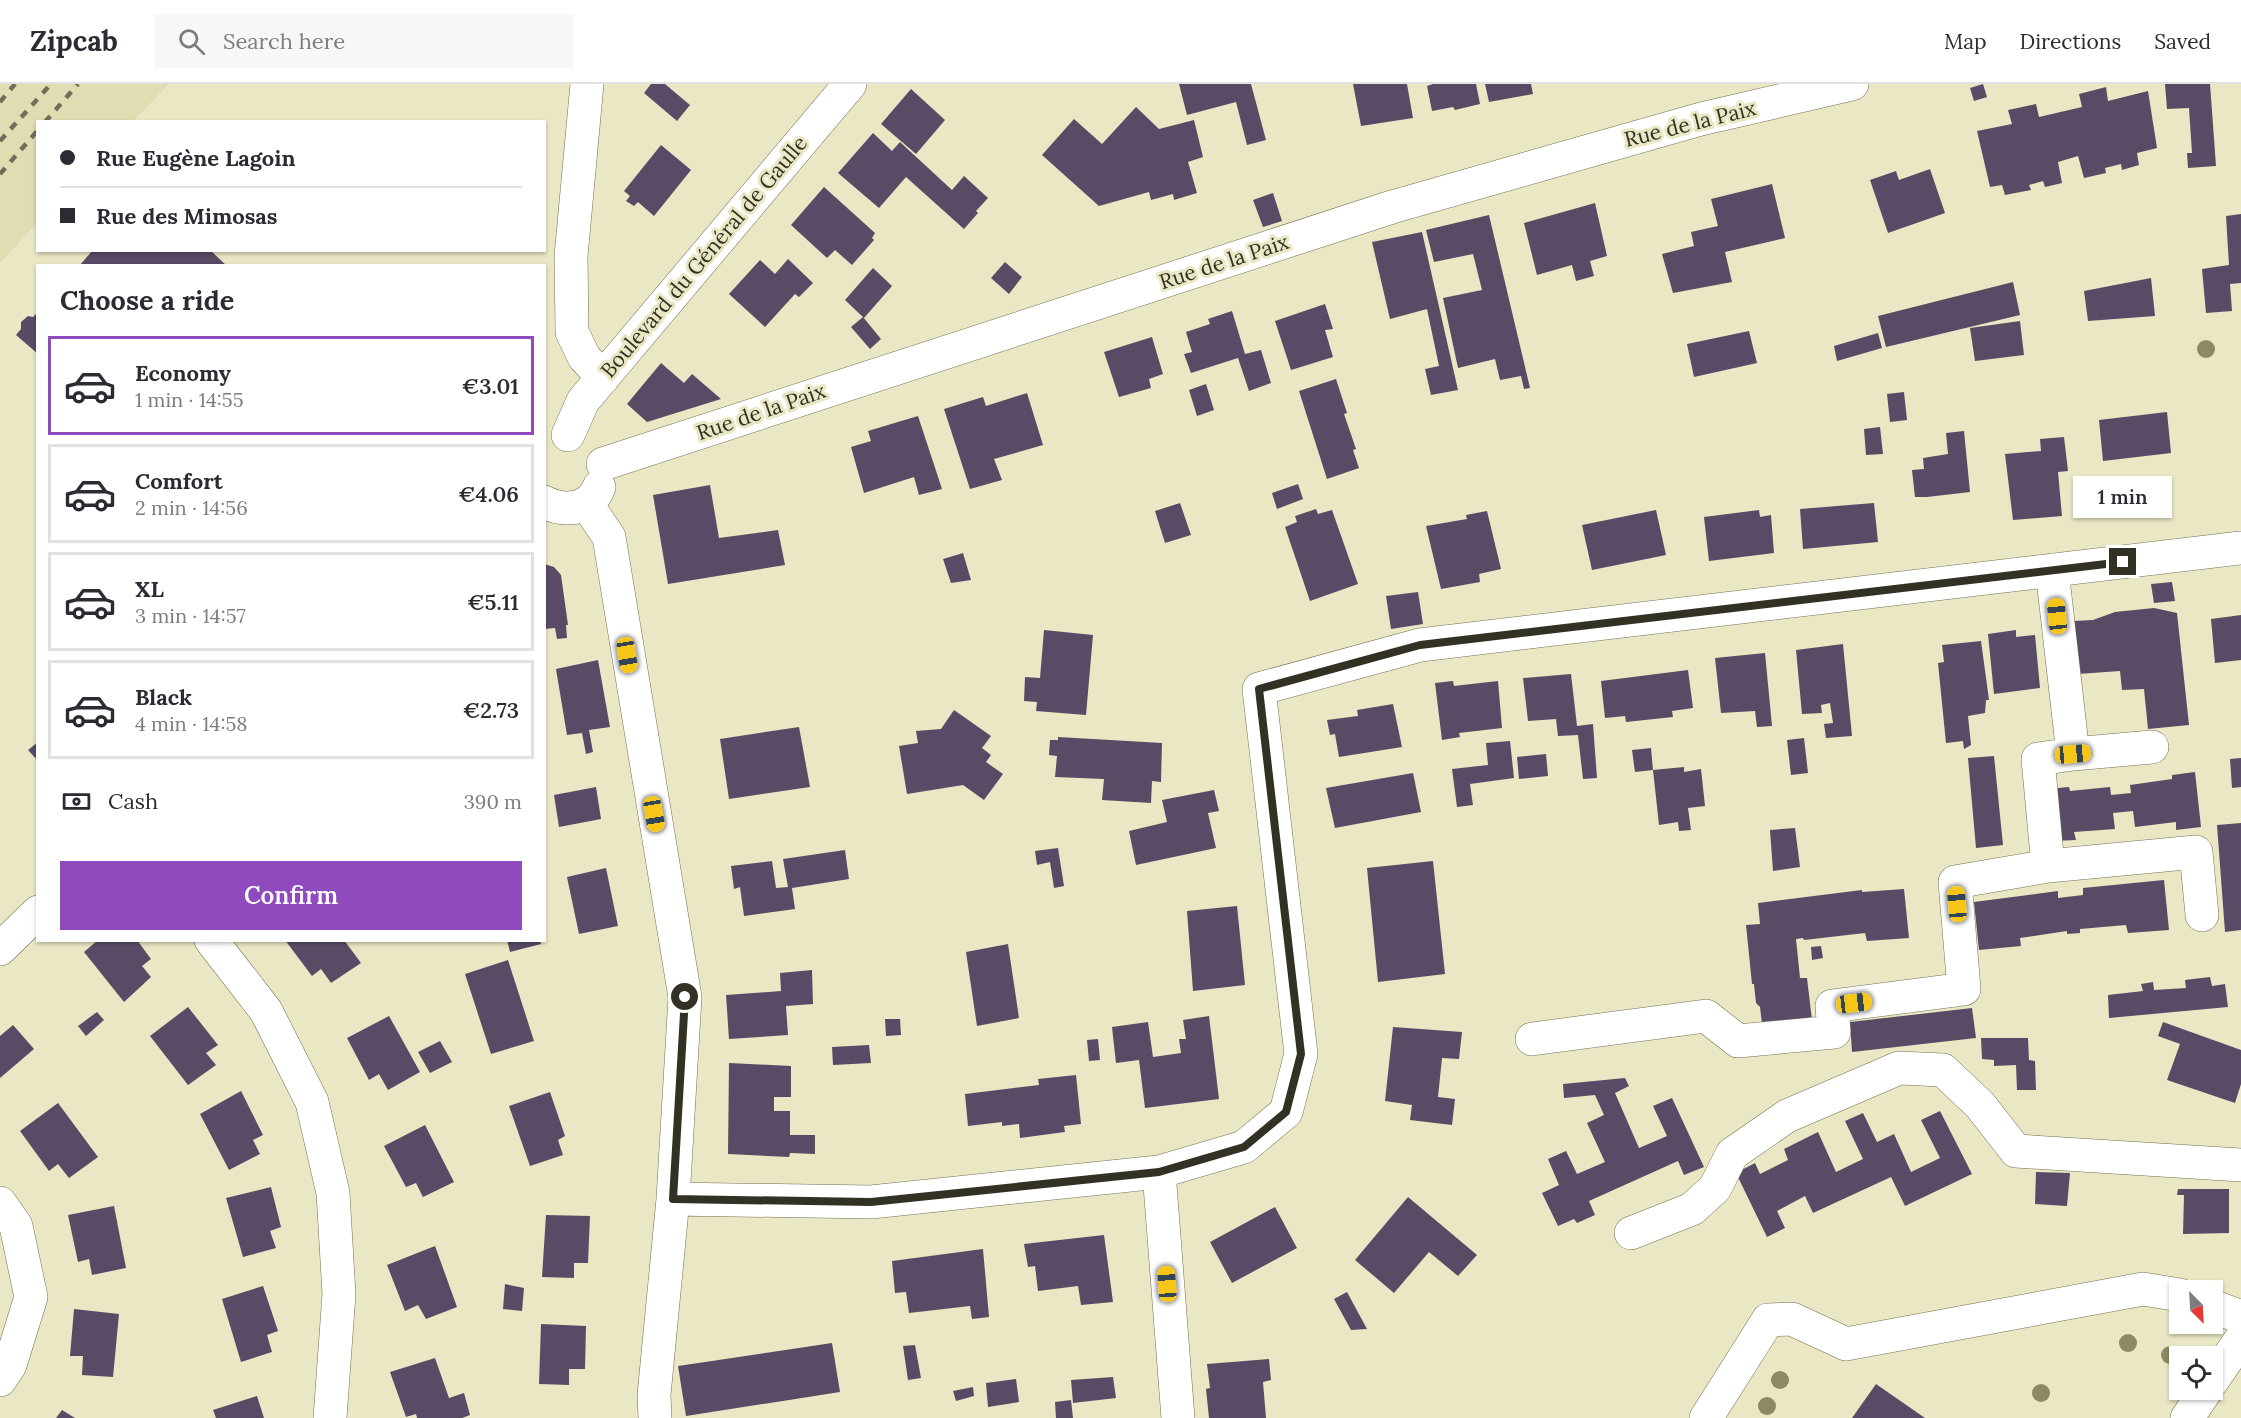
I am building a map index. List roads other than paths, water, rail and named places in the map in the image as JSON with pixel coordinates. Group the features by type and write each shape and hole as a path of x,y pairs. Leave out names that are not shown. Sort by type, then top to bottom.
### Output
{"street":[{"path":"587,84 571,256 572,332 584,357 603,378"},
{"name":"Boulevard du Général de Gaulle","path":"556,439 583,401 850,84"},
{"name":"Rue de la Paix","path":"603,464 1392,207 1701,119 1852,84"},
{"path":"546,503 556,508 572,509 586,503 597,493 603,479 603,464 598,453 590,444 579,437 556,439"},
{"path":"586,503 609,537 685,997 673,1199 654,1395 655,1418"},
{"path":"673,1199 871,1202 1159,1172 1244,1147 1286,1112 1301,1054 1259,689 1420,645 2241,548"},
{"path":"2052,570 2073,754"},
{"path":"2048,866 2038,759 2152,747"},
{"path":"1532,1039 1706,1016 1738,1041 1834,1032 1833,1006 1964,989 1955,882 2048,866 2196,852 2202,915"},
{"path":"0,949 36,914"},
{"path":"213,942 266,1011 312,1102 333,1193 339,1294 330,1418"},
{"path":"1631,1233 1692,1209 1715,1188 1732,1154 1787,1116 1899,1068 1942,1070 1980,1105 2016,1151 2241,1165"},
{"path":"1159,1172 1178,1418"},
{"path":"0,1203 16,1226 31,1296 10,1365 0,1380"},
{"path":"1706,1418 1768,1320 1792,1319 1846,1344 2143,1289 2169,1293"},
{"path":"2223,1310 2241,1317"},
{"path":"2223,1365 2241,1339"},
{"path":"2187,1418 2199,1400"}],"railway":[{"path":"0,102 15,84"},
{"path":"0,141 51,84"},
{"path":"47,120 78,84"},
{"path":"0,174 36,132"}]}
